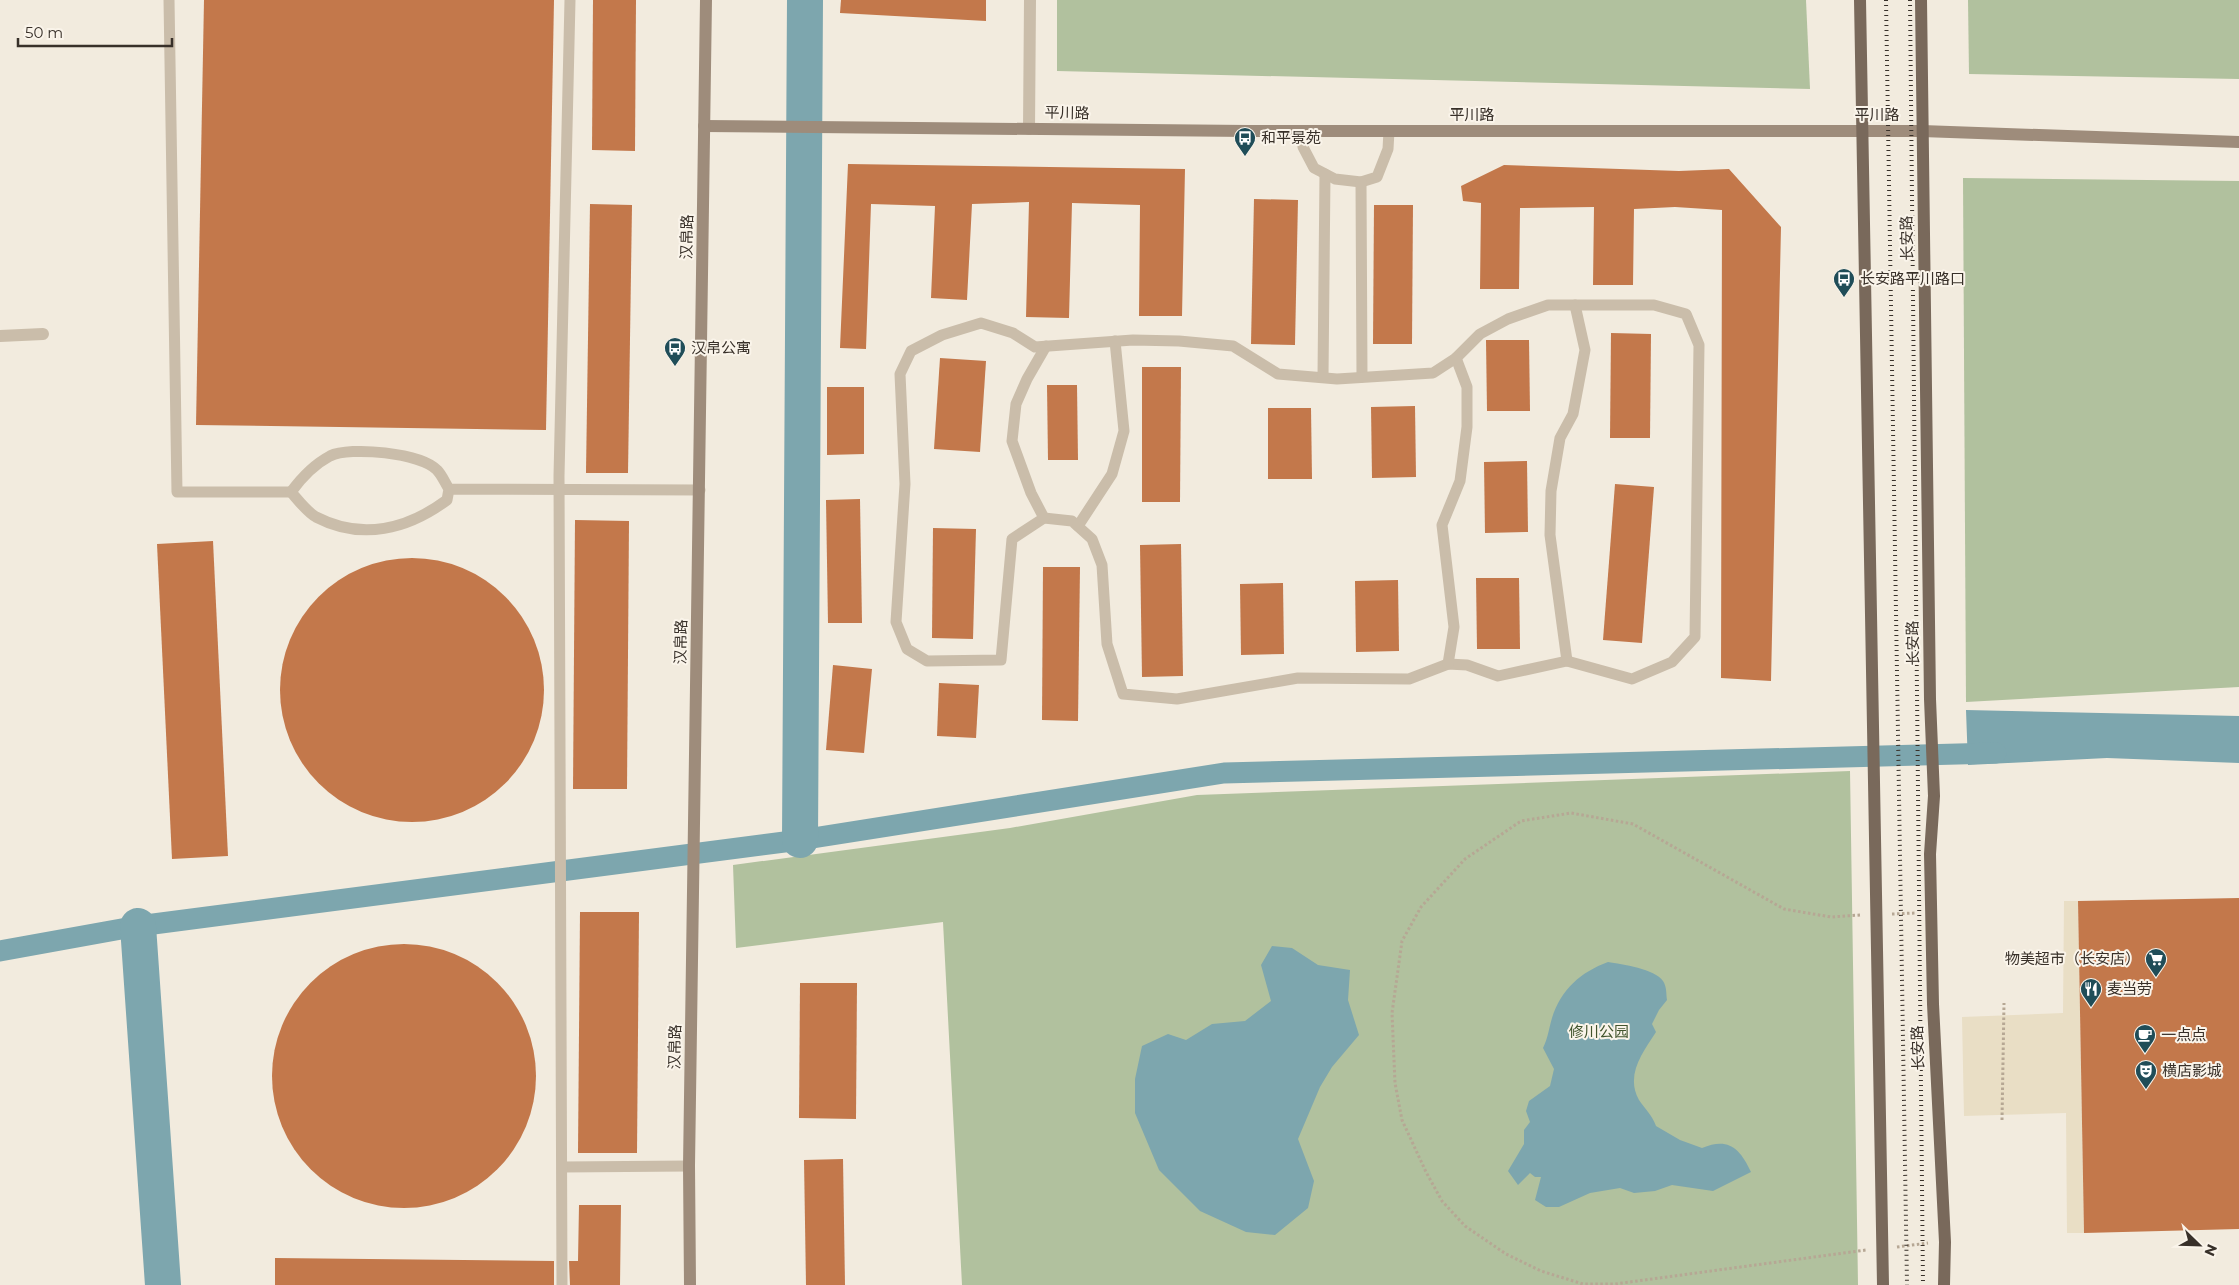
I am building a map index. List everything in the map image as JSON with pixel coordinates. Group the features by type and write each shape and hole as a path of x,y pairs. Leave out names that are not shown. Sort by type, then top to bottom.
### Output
{"main road":[{"path":"1860,0 1883,1285"},
{"name":"长安路","path":"1921,0 1930,699 1934,796 1930,854 1931,913 1937,1113 1946,1242 1944,1285"}],"street":[{"name":"汉帛路","path":"690,1285 689,1166 706,0"},
{"path":"1029,129 1030,0"},
{"name":"平川路","path":"704,126 1303,131 1922,131 2239,142"},
{"path":"0,336 43,334"}],"lane":[{"path":"169,0 176,492 291,492 314,516 342,527 376,530 409,523 429,514 447,500 449,489 436,469 416,457 375,451 332,455 306,473 291,492"},
{"path":"562,1285 562,916 558,490 570,0"},
{"path":"1303,131 1303,147 1314,168 1335,179 1361,182 1377,177 1388,148 1389,131"},
{"path":"1323,377 1325,174"},
{"path":"1361,182 1362,377"},
{"path":"1548,305 1654,305 1686,314 1699,346 1695,637 1672,662 1632,679 1567,661 1498,676 1467,665 1448,664 1409,679 1298,678 1178,699 1124,694 1107,644 1102,565 1092,539 1072,521 1044,518 1012,539 1001,660 927,661 907,649 896,622 905,484 900,374 912,351 942,335 981,323 1013,333 1035,347 1115,341 1179,341 1233,346 1278,374 1323,377 1362,377 1433,372 1456,358 1480,334 1508,319 1548,305"},
{"path":"1567,661 1550,535 1551,491 1560,438 1573,414 1585,350 1575,305"},
{"path":"1078,526 1112,474 1124,431 1115,341"},
{"path":"1044,518 1031,493 1012,441 1016,404 1027,379 1046,346"},
{"path":"1448,664 1454,626 1442,525 1460,481 1467,427 1467,387 1456,358"},
{"path":"449,489 700,490"},
{"path":"563,1167 689,1166"}],"path":[{"path":"1931,913 1831,917 1784,909 1626,822 1571,813 1521,821 1465,859 1422,907 1402,941 1392,1014 1395,1083 1402,1120 1442,1201 1465,1226 1506,1254 1541,1271 1583,1284 1615,1284 1882,1248 1946,1242"},
{"path":"2002,1120 2004,1003"}],"green space":[{"path":"1057,0 1806,0 1810,89 1057,71"},
{"path":"1968,0 2239,0 2239,79 1969,74"},
{"path":"1963,178 2239,181 2239,687 1966,702"},
{"name":"修川公园","path":"1850,771 1858,1285 962,1285 943,922 736,948 733,865 1010,828 1197,795"}],"shaded area":[{"path":"2064,901 2078,901 2084,1233 2067,1233 2066,1113 1964,1116 1962,1017 2063,1013"}],"water":[{"path":"1966,710 2239,716 2239,763 2107,758 1968,765"},
{"path":"1272,946 1292,948 1318,965 1350,970 1348,1000 1359,1035 1332,1067 1320,1087 1298,1139 1314,1181 1308,1208 1275,1235 1246,1232 1200,1211 1159,1170 1135,1113 1135,1079 1142,1046 1168,1034 1186,1040 1212,1024 1245,1021 1271,1001 1261,965"},
{"path":"1608,962 1646,970 1659,977 1665,986 1667,1000 1652,1024 1656,1032 1637,1064 1634,1082 1639,1100 1656,1126 1680,1140 1702,1148 1726,1144 1738,1151 1751,1172 1713,1191 1672,1185 1655,1191 1634,1193 1620,1188 1590,1193 1559,1207 1546,1207 1535,1200 1541,1177 1535,1177 1530,1173 1518,1185 1508,1171 1524,1144 1524,1130 1530,1122 1526,1111 1529,1101 1550,1086 1554,1069 1543,1048 1556,1008 1573,983 1589,971"}],"building":[{"path":"204,0 554,0 546,430 196,425"},
{"path":"593,0 636,0 635,151 592,150"},
{"path":"841,0 986,0 986,21 840,13"},
{"path":"848,164 1185,169 1182,316 1139,316 1140,205 1072,203 1069,318 1026,317 1029,202 972,204 967,300 931,298 935,206 871,204 866,349 840,348"},
{"path":"1504,165 1679,171 1729,169 1781,227 1771,681 1721,678 1722,210 1675,207 1634,209 1633,285 1593,285 1594,207 1520,208 1519,289 1480,289 1481,203 1463,201 1461,186"},
{"path":"1254,199 1298,200 1295,345 1251,344"},
{"path":"590,204 632,205 628,473 586,473"},
{"path":"1374,205 1413,205 1412,344 1373,344"},
{"path":"1611,333 1651,334 1650,438 1610,438"},
{"path":"1486,340 1529,340 1530,411 1487,411"},
{"path":"940,358 986,361 980,452 934,449"},
{"path":"1142,367 1181,367 1180,502 1142,502"},
{"path":"1047,385 1077,385 1078,460 1048,460"},
{"path":"827,387 864,387 864,454 827,455"},
{"path":"1415,406 1416,477 1372,478 1371,407"},
{"path":"1268,408 1311,408 1312,479 1268,479"},
{"path":"1527,461 1528,532 1485,533 1484,462"},
{"path":"1615,484 1654,487 1642,643 1603,640"},
{"path":"860,499 862,623 828,623 826,500"},
{"path":"575,520 629,521 627,789 573,789"},
{"path":"933,528 976,529 973,639 932,638"},
{"path":"213,541 228,856 172,859 157,544"},
{"path":"1181,544 1183,676 1142,677 1140,545"},
{"path":"399,558 425,558 450,563 474,573 496,588 514,606 529,628 539,652 544,677 542,716 529,752 514,774 496,792 474,807 450,817 425,822 399,822 374,817 350,807 328,792 310,774 295,752 285,728 280,703 280,677 285,652 295,628 310,606 328,588 350,573 374,563"},
{"path":"1043,567 1080,567 1078,721 1042,720"},
{"path":"1476,578 1519,578 1520,649 1477,649"},
{"path":"1398,580 1399,651 1356,652 1355,581"},
{"path":"1283,583 1284,654 1241,655 1240,584"},
{"path":"833,665 872,669 864,753 826,750"},
{"path":"939,683 979,685 976,738 937,736"},
{"path":"2239,898 2239,1229 2084,1233 2078,901"},
{"path":"580,912 639,912 637,1153 578,1153"},
{"path":"404,944 430,947 454,954 488,974 506,992 526,1026 533,1050 536,1076 533,1102 526,1126 506,1160 488,1178 454,1198 430,1205 404,1208 378,1205 354,1198 320,1178 302,1160 282,1126 275,1102 272,1076 275,1050 282,1026 302,992 320,974 354,954 378,947"},
{"path":"800,983 857,983 856,1119 799,1118"},
{"path":"843,1159 845,1285 806,1285 804,1160"},
{"path":"579,1205 621,1205 620,1285 570,1285 569,1261 578,1261"},
{"path":"275,1258 554,1261 554,1285 275,1285"}],"waterway":[{"path":"800,840 805,0"},
{"path":"0,951 138,926 800,840 1224,773 1996,753"},
{"path":"138,926 163,1285"}],"railway":[{"path":"1886,0 1907,1285"},
{"path":"1910,0 1923,1285"}],"place":[{"name":"和平景苑","path":"1245,157"},
{"name":"长安路平川路口","path":"1844,298"},
{"name":"汉帛公寓","path":"675,367"},
{"name":"物美超市（长安店）","path":"2156,978"},
{"name":"麦当劳","path":"2091,1008"},
{"name":"一点点","path":"2145,1054"},
{"name":"横店影城","path":"2146,1090"}]}
